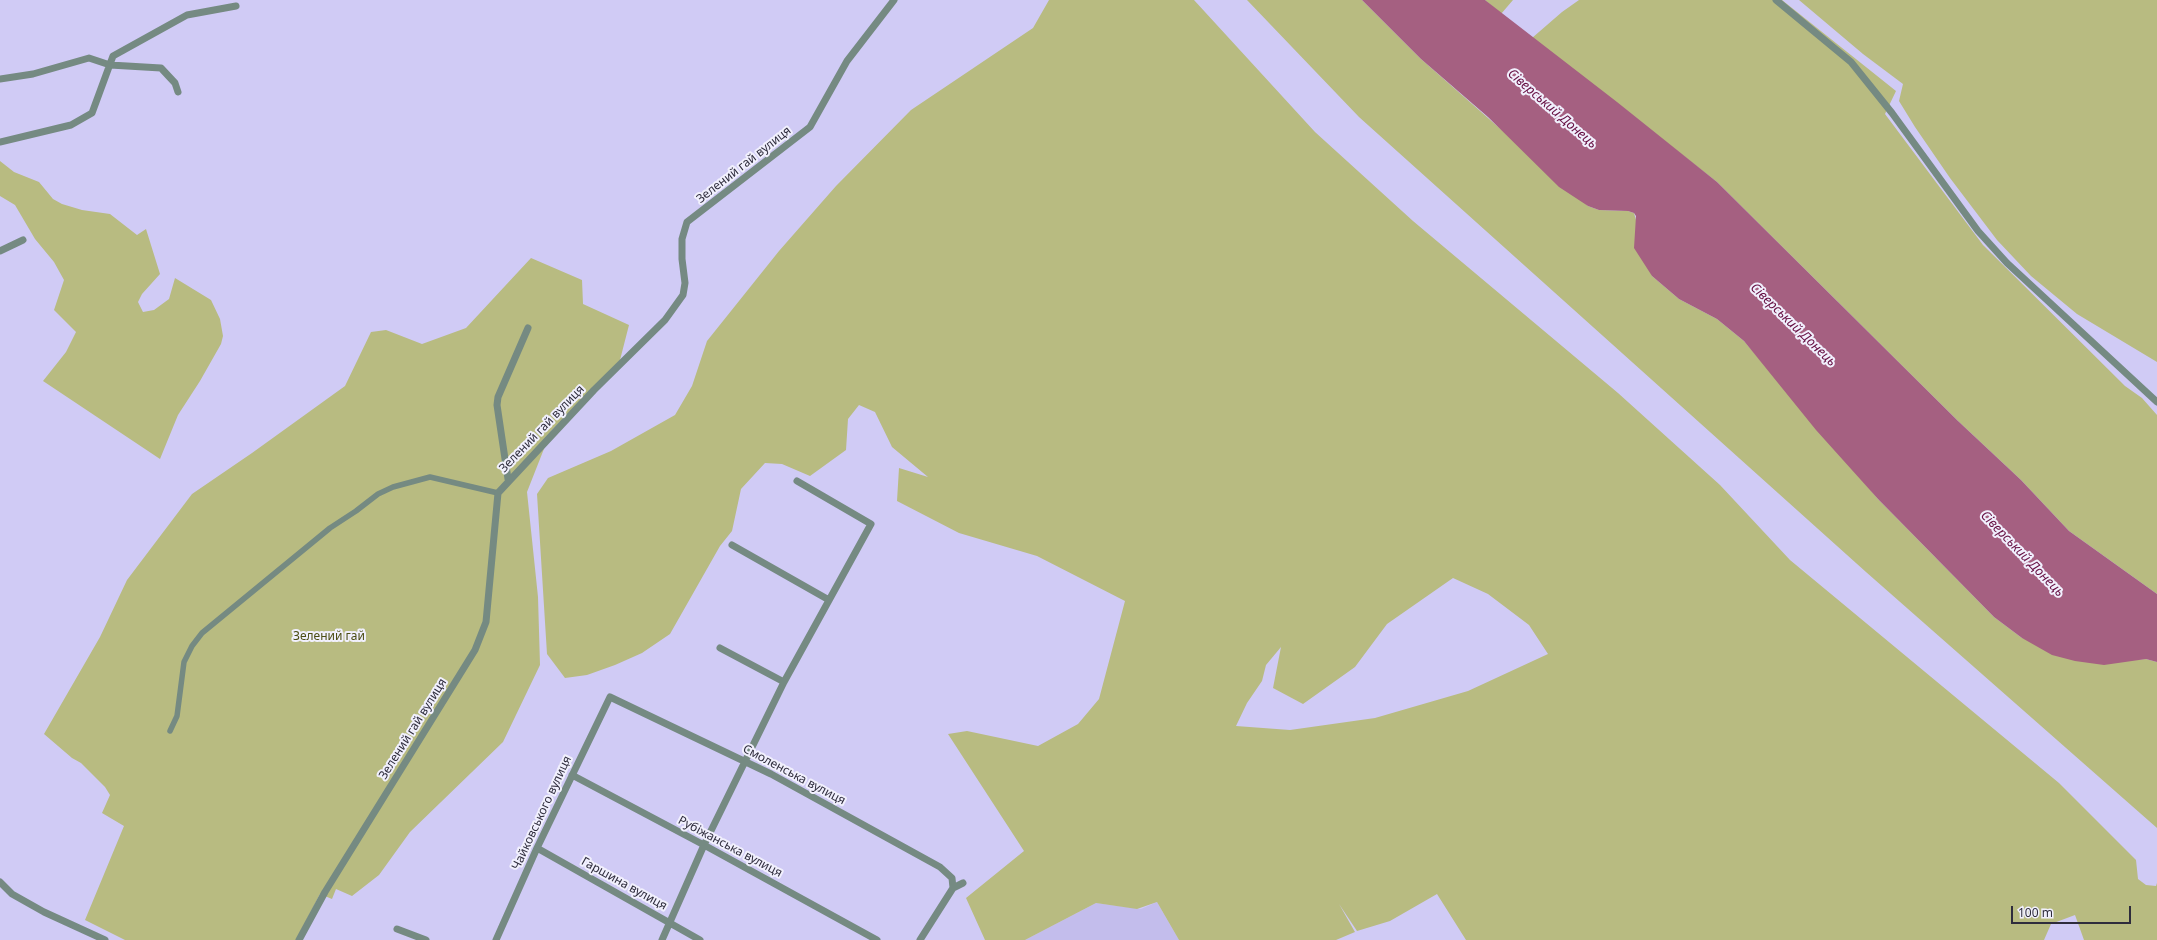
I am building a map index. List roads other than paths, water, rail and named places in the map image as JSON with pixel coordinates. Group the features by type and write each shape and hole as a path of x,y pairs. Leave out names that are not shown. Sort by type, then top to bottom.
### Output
{"street":[{"name":"Зелений гай вулиця","path":"299,940 325,892 475,650 486,622 498,492 508,479 594,390 665,320 683,294 685,283 682,259 682,239 687,222 810,127 847,61 894,0"},
{"path":"1776,0 1851,62 1892,113 1978,231 2007,263 2157,402"},
{"path":"0,142 71,125 92,113 113,56 187,15 236,6"},
{"path":"0,79 33,74 89,58 110,65 161,68 175,83 178,92"},
{"path":"0,252 23,240"},
{"path":"508,479 497,405 498,397 528,328"},
{"path":"170,731 177,716 184,662 192,646 202,633 330,528 378,494 423,478 430,477 445,479 498,492"},
{"path":"662,940 704,845 784,682 871,524 797,481"},
{"path":"732,545 828,600"},
{"path":"720,648 784,682"},
{"name":"Смоленська вулиця","path":"610,697 746,761 940,867 952,878 953,888"},
{"name":"Чайковського вулиця","path":"496,940 537,848 610,697"},
{"name":"Рубіжанська вулиця","path":"572,775 704,845 877,940"},
{"name":"Гаршина вулиця","path":"537,848 700,940"},
{"path":"920,940 953,888 963,883"},
{"path":"0,884 12,894 44,912 101,939"},
{"path":"397,929 426,940"}],"water":[{"name":"Сіверський Донець","path":"1362,0 1485,0 1617,102 1717,182 1958,421 2021,480 2069,531 2157,594 2157,662 2146,659 2104,665 2075,661 2052,655 2022,638 1994,617 1878,499 1816,430 1744,341 1717,319 1679,299 1652,276 1634,248 1636,216 1634,213 1628,211 1599,210 1588,206 1559,187 1488,117 1421,59"}],"park label":[{"name":"Зелений гай","path":"329,637"}]}
